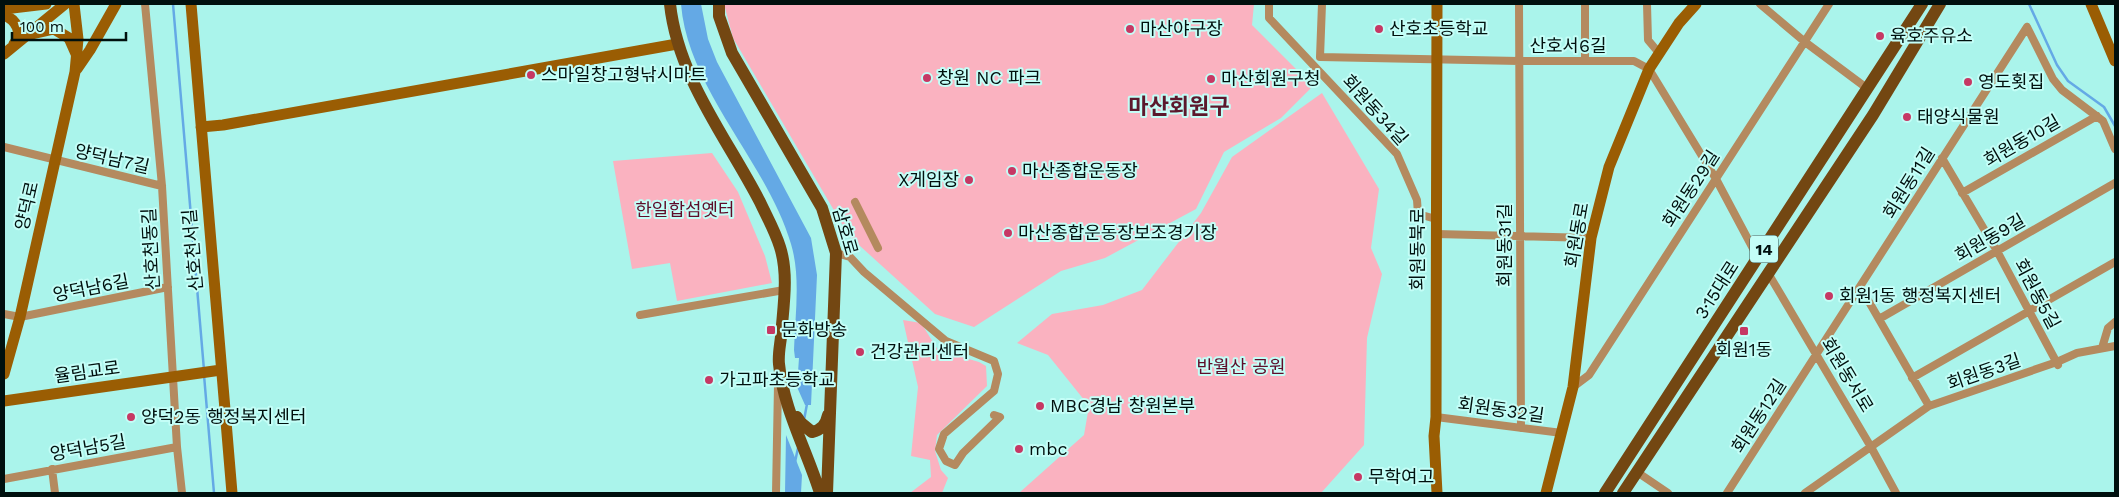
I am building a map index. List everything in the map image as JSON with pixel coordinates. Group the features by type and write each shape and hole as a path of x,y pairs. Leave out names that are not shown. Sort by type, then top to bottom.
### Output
{"main road":[{"path":"4,10 46,4"},
{"path":"7,52 65,4"},
{"name":"양덕로","path":"4,374 20,317 75,72 78,39 74,4"},
{"path":"75,72 116,4"},
{"name":"산호천서길","path":"191,4 220,370 232,493"},
{"path":"670,4 677,44 692,81 710,116 753,188 774,230 784,262 779,363 787,399 820,493"},
{"name":"삼호로","path":"719,4 719,16 732,53 822,208 836,253 836,299 829,408 827,493"},
{"name":"회원동북로","path":"1437,4 1436,416 1434,436 1437,493"},
{"name":"회원동로","path":"1546,493 1573,387 1592,238 1609,167 1649,69 1679,23 1696,4"},
{"name":"3·15대로","path":"1606,493 1922,4"},
{"name":"3·15대로","path":"1623,493 1873,115 1940,4"},
{"path":"2090,4 2115,61"},
{"path":"4,15 11,19 19,30 17,40 7,52"},
{"path":"28,35 54,29 69,38 77,56"},
{"path":"201,127 233,123 677,44"},
{"name":"율림교로","path":"4,402 220,370"},
{"path":"787,399 801,423 812,432 818,431 826,422 829,408"}],"street":[{"name":"산호천동길","path":"145,4 162,186 177,447 182,493"},
{"path":"1269,4 1269,18 1317,68"},
{"path":"1317,68 1320,57 1322,4"},
{"name":"회원동31길","path":"1519,4 1521,428"},
{"path":"1585,4 1585,61"},
{"path":"1648,4 1648,40 1659,53"},
{"path":"1760,4 1805,42 1868,89"},
{"name":"회원동29길","path":"1573,387 1589,375 1829,4"},
{"name":"회원동11길","path":"1817,354 2027,28 2053,79 2062,90 2097,116"},
{"name":"산호서6길","path":"1320,57 1437,60 1634,61 1649,69"},
{"name":"회원동34길","path":"1317,68 1397,154 1417,200 1418,214 1436,219"},
{"path":"1649,69 1716,178 1758,258"},
{"path":"2097,116 2103,120 2115,149"},
{"name":"회원동10길","path":"1962,193 2097,116"},
{"name":"양덕로","path":"4,147 55,161"},
{"name":"회원동5길","path":"1942,158 1997,251 2058,364"},
{"name":"양덕남7길","path":"55,161 162,186"},
{"name":"회원동9길","path":"1879,319 2115,183"},
{"path":"855,202 878,248"},
{"path":"1436,234 1592,238"},
{"path":"836,253 850,256 864,272 946,341 994,361 998,374 994,391 944,434 939,449 946,461 955,465 1000,416 994,415"},
{"path":"1912,378 2115,262"},
{"name":"회원동서로","path":"1768,273 1817,354 1896,493"},
{"name":"양덕남6길","path":"5,315 20,317 168,288"},
{"path":"1861,288 1929,406"},
{"path":"640,315 784,290"},
{"path":"2102,348 2108,328 2115,322"},
{"name":"회원동3길","path":"1805,493 1929,406 2058,364 2077,353 2115,346"},
{"name":"회원동12길","path":"1727,493 1817,354"},
{"path":"776,493 779,363"},
{"name":"회원동32길","path":"1436,416 1562,434"},
{"name":"양덕남5길","path":"4,479 177,447"},
{"path":"52,470 55,493"},
{"path":"1638,472 1668,493"}],"green space":[{"name":"마산종합운동장","path":"724,4 1254,4 1252,25 1313,86 1281,118 1224,152 1196,209 1105,258 1061,271 974,327 935,314 849,236 733,38"},
{"name":"반월산 공원","path":"1322,93 1379,189 1371,248 1382,274 1367,338 1364,445 1321,493 1019,493 1084,435 1089,406 1048,355 1017,343 1052,314 1103,305 1142,290 1201,213 1232,157"},
{"name":"한일합섬옛터","path":"712,153 738,192 765,256 772,283 677,301 670,263 632,269 613,161"},
{"path":"903,320 921,323 938,350 979,362 986,366 987,386 937,435 935,451 941,470 948,478 942,493 910,493 931,477 930,460 911,456 918,387"}],"water":[{"path":"681,4 701,4 708,39 717,62 811,238 817,275 811,405 805,405 797,387 799,358 795,358 794,350 797,283 791,244 780,214 765,184 713,96 698,66 687,36"},
{"path":"786,435 802,475 801,493 785,493"}],"waterway":[{"path":"173,4 204,370"},
{"path":"2029,4 2057,65 2068,81 2104,107 2115,126"},
{"path":"204,375 214,493"},
{"path":"804,420 807,404"},
{"path":"795,462 798,448"}],"place":[{"name":"마산야구장","path":"1130,29"},
{"name":"산호초등학교","path":"1379,29"},
{"name":"육호주유소","path":"1880,36"},
{"name":"스마일창고형낚시마트","path":"531,75"},
{"name":"창원 NC 파크","path":"927,78"},
{"name":"마산회원구청","path":"1211,79"},
{"name":"영도횟집","path":"1968,82"},
{"name":"태양식물원","path":"1907,117"},
{"name":"마산종합운동장","path":"1012,171"},
{"name":"X게임장","path":"969,180"},
{"name":"마산종합운동장보조경기장","path":"1008,233"},
{"name":"회원1동 행정복지센터","path":"1829,296"},
{"name":"문화방송","path":"771,330"},
{"name":"회원1동","path":"1744,331"},
{"name":"건강관리센터","path":"860,352"},
{"name":"가고파초등학교","path":"709,380"},
{"name":"MBC경남 창원본부","path":"1040,406"},
{"name":"양덕2동 행정복지센터","path":"131,417"},
{"name":"mbc","path":"1019,449"},
{"name":"무학여고","path":"1358,477"}],"district":[{"name":"마산회원구","path":"1179,106"}]}
